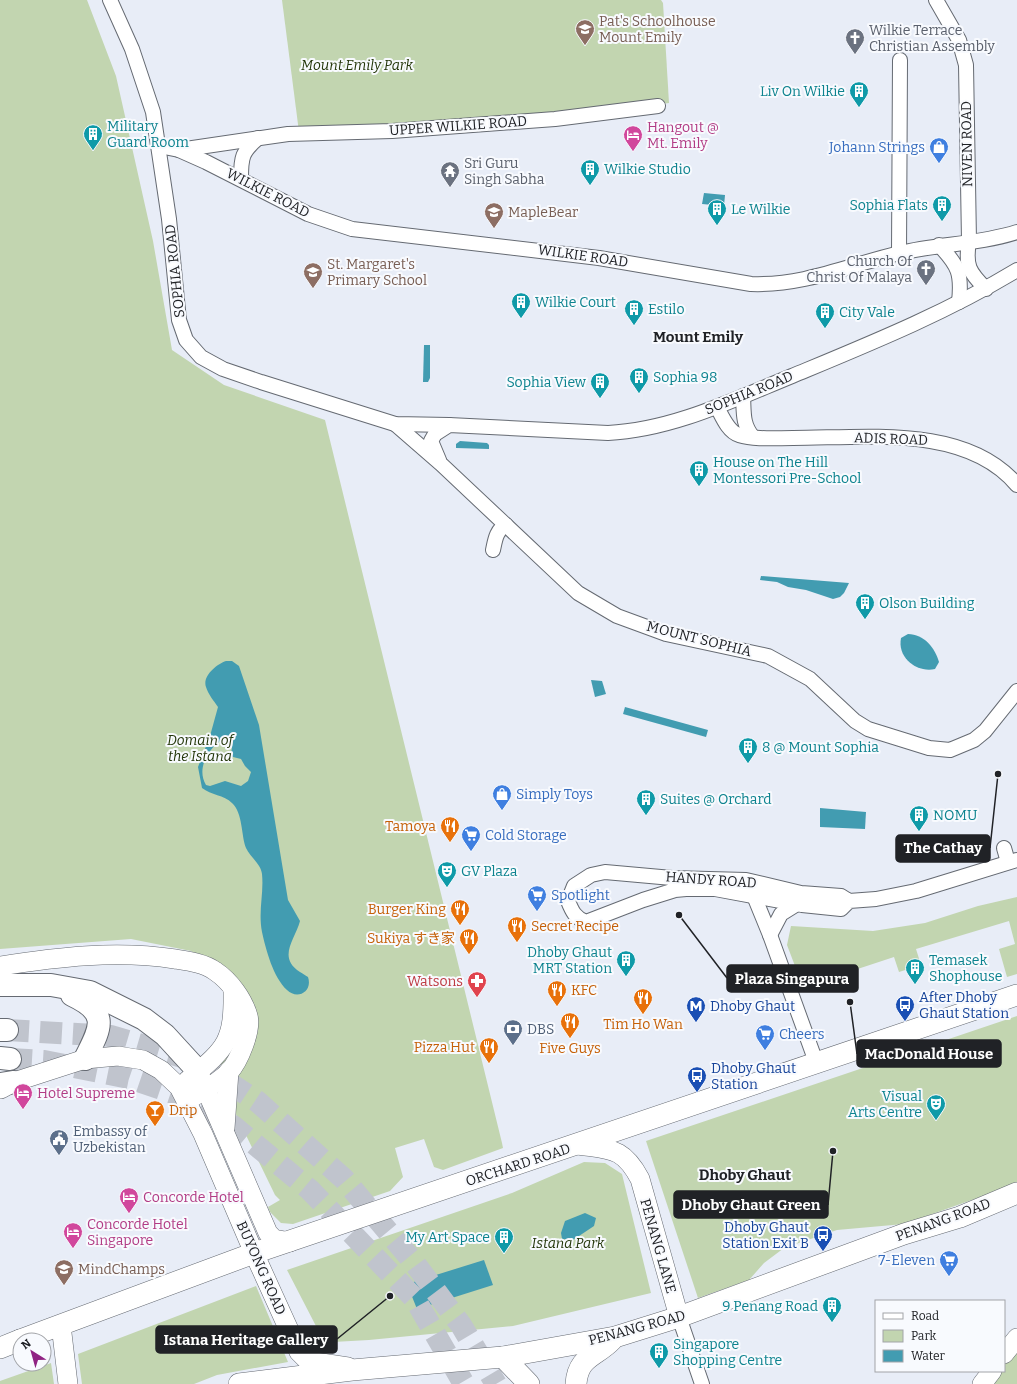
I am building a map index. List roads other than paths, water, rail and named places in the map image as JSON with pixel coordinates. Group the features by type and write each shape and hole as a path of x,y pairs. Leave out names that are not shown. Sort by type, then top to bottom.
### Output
{"highway":[{"path":"0,985 51,985 90,992 144,1019 165,1035 202,1080"},
{"path":"51,985 86,1001 96,1011 100,1029 85,1058"}],"main road":[{"name":"ORCHARD ROAD","path":"42,1332 254,1253 578,1145 816,1062 1017,995"},
{"name":"PENANG ROAD","path":"239,1384 352,1370 504,1357 615,1337 679,1317 897,1237 960,1217 1017,1193"},
{"path":"960,1217 1017,1209"},
{"path":"576,1384 579,1369 585,1359 611,1342 615,1337"},
{"name":"ORCHARD ROAD","path":"0,1348 12,1343"},
{"path":"504,1357 529,1384"}],"street":[{"name":"SOPHIA ROAD","path":"110,0 132,49 153,112 169,220 179,320 186,340 201,357 223,369 395,424 631,432 717,407 897,332 986,289 1017,270"},
{"name":"NIVEN ROAD","path":"936,0 959,40 966,65 969,241 966,258 968,267 986,289"},
{"path":"899,253 900,60"},
{"name":"UPPER WILKIE ROAD","path":"179,150 288,134 392,131 555,119 658,106"},
{"path":"241,178 241,161 244,152 258,138"},
{"name":"WILKIE ROAD","path":"159,146 179,150 241,178 308,214 352,229 599,258 751,284 774,285 798,282 899,253 1017,232"},
{"path":"939,245 950,257 961,281 959,302"},
{"path":"743,396 743,418 746,429 753,437"},
{"name":"ADIS ROAD","path":"717,407 733,432 738,435 753,437 910,438 938,441 963,448 985,460 1001,470 1017,485"},
{"name":"MOUNT SOPHIA","path":"395,424 441,464 578,594 617,616 666,634 768,656 810,679 855,721 868,729 929,748 950,750 974,740 985,730 1017,691"},
{"name":"MOUNT SOPHIA","path":"441,464 435,452 432,441 435,434 455,425"},
{"path":"493,550 497,534 501,528 506,525"},
{"path":"1004,848 1013,861"},
{"name":"HANDY ROAD","path":"849,901 841,896 801,893 746,880 672,878 605,872 591,875 574,886 568,901 572,911 579,919 586,922 615,910 675,890 686,889 715,890 797,904 841,909 849,901 905,894 1013,861"},
{"path":"746,880 770,935 816,1062"},
{"path":"770,935 781,914 797,904"},
{"path":"0,966 64,956 105,954 159,956 203,965 216,971 238,994 244,1004 249,1021 249,1031 229,1072 225,1131"},
{"path":"202,1080 226,1042 232,1024 234,990"},
{"path":"5,1085 85,1058 118,1056 143,1060 161,1070 183,1094 202,1080 229,1072"},
{"name":"BUYONG ROAD","path":"202,1080 268,1233 274,1239 290,1242"},
{"name":"BUYONG ROAD","path":"183,1094 203,1134 254,1253 299,1352 308,1361 350,1367 352,1370"},
{"name":"PENANG LANE","path":"578,1145 611,1150 621,1154 632,1164 640,1179 679,1317 702,1384"},
{"path":"61,1325 68,1384"},
{"path":"1005,1353 1017,1338"},
{"path":"982,1384 991,1372"}],"water":[{"path":"704,193 725,195 724,206 702,204"},
{"path":"424,345 430,345 430,378 428,382 423,382"},
{"path":"460,441 487,443 489,445 489,449 456,448 456,444"},
{"path":"761,576 849,583 844,593 840,597 833,599 806,590 788,587 777,582 760,580"},
{"path":"908,634 919,636 932,647 939,662 935,669 922,669 915,666 905,658 902,652 901,638"},
{"path":"232,661 239,666 259,725 288,900 300,921 289,954 293,966 308,977 308,987 303,993 299,994 291,993 282,985 274,971 268,955 261,924 262,874 260,867 244,843 240,818 236,807 229,800 202,788 198,767 210,736 218,707 208,692 205,683 211,671 222,663","holes":["227,737 233,739 231,755 241,759 251,772 248,781 241,786 225,781 210,786 206,785 202,771 206,757 221,740"]},
{"path":"591,680 602,681 606,694 595,697"},
{"path":"625,707 708,730 706,737 623,714"},
{"path":"820,808 866,812 865,829 820,827"},
{"path":"585,1213 596,1218 594,1226 573,1240 562,1239 561,1233 565,1221"},
{"path":"484,1260 493,1285 417,1309 407,1284"}],"tunnel":[{"path":"7,1030 111,1036 196,1061 258,1102 344,1179 416,1265 461,1325 496,1384"},
{"path":"10,1059 44,1061 129,1078 182,1096 233,1126 310,1190 415,1299 464,1384"}],"place":[{"name":"Pat's Schoolhouse Mount Emily","path":"585,46"},
{"name":"Wilkie Terrace Christian Assembly","path":"855,55"},
{"name":"Liv On Wilkie","path":"859,108"},
{"name":"Military Guard Room","path":"93,151"},
{"name":"Hangout @ Mt. Emily","path":"633,152"},
{"name":"Johann Strings","path":"939,164"},
{"name":"Wilkie Studio","path":"590,186"},
{"name":"Sri Guru Singh Sabha","path":"450,188"},
{"name":"Sophia Flats","path":"942,222"},
{"name":"Le Wilkie","path":"717,226"},
{"name":"MapleBear","path":"494,229"},
{"name":"Church Of Christ Of Malaya","path":"926,286"},
{"name":"St. Margaret's Primary School","path":"313,289"},
{"name":"Wilkie Court","path":"521,319"},
{"name":"Estilo","path":"634,326"},
{"name":"City Vale","path":"825,329"},
{"name":"Sophia 98","path":"639,394"},
{"name":"Sophia View","path":"600,399"},
{"name":"House on The Hill Montessori Pre-School","path":"699,487"},
{"name":"Olson Building","path":"865,620"},
{"name":"8 @ Mount Sophia","path":"748,764"},
{"name":"The Cathay","path":"998,774"},
{"name":"Simply Toys","path":"502,811"},
{"name":"Suites @ Orchard","path":"646,816"},
{"name":"NOMU","path":"919,832"},
{"name":"Tamoya","path":"450,843"},
{"name":"Cold Storage","path":"471,852"},
{"name":"GV Plaza","path":"447,888"},
{"name":"Spotlight","path":"537,912"},
{"name":"Plaza Singapura","path":"679,915"},
{"name":"Burger King","path":"460,926"},
{"name":"Secret Recipe","path":"517,943"},
{"name":"Sukiya すき家","path":"469,955"},
{"name":"Dhoby Ghaut MRT Station","path":"626,977"},
{"name":"Temasek Shophouse","path":"915,985"},
{"name":"Watsons","path":"477,998"},
{"name":"MacDonald House","path":"850,1002"},
{"name":"KFC","path":"557,1007"},
{"name":"Tim Ho Wan","path":"643,1015"},
{"name":"After Dhoby Ghaut Station","path":"905,1022"},
{"name":"Dhoby Ghaut","path":"696,1023"},
{"name":"Five Guys","path":"570,1039"},
{"name":"DBS","path":"513,1046"},
{"name":"Cheers","path":"765,1051"},
{"name":"Pizza Hut","path":"489,1064"},
{"name":"Dhoby Ghaut Station","path":"697,1093"},
{"name":"Hotel Supreme","path":"23,1110"},
{"name":"Visual Arts Centre","path":"936,1121"},
{"name":"Drip","path":"155,1127"},
{"name":"Dhoby Ghaut Green","path":"833,1151"},
{"name":"Embassy of Uzbekistan","path":"59,1156"},
{"name":"Concorde Hotel","path":"129,1214"},
{"name":"Concorde Hotel Singapore","path":"73,1249"},
{"name":"Dhoby Ghaut Station Exit B","path":"823,1252"},
{"name":"My Art Space","path":"504,1254"},
{"name":"7-Eleven","path":"949,1277"},
{"name":"MindChamps","path":"64,1286"},
{"name":"Istana Heritage Gallery","path":"390,1296"},
{"name":"9 Penang Road","path":"832,1323"},
{"name":"Singapore Shopping Centre","path":"659,1369"}],"district":[{"name":"Mount Emily","path":"698,337"},
{"name":"Dhoby Ghaut","path":"745,1175"}],"park label":[{"name":"Mount Emily Park","path":"357,65"},
{"name":"Domain of the Istana","path":"200,748"},
{"name":"Istana Park","path":"568,1243"}]}
